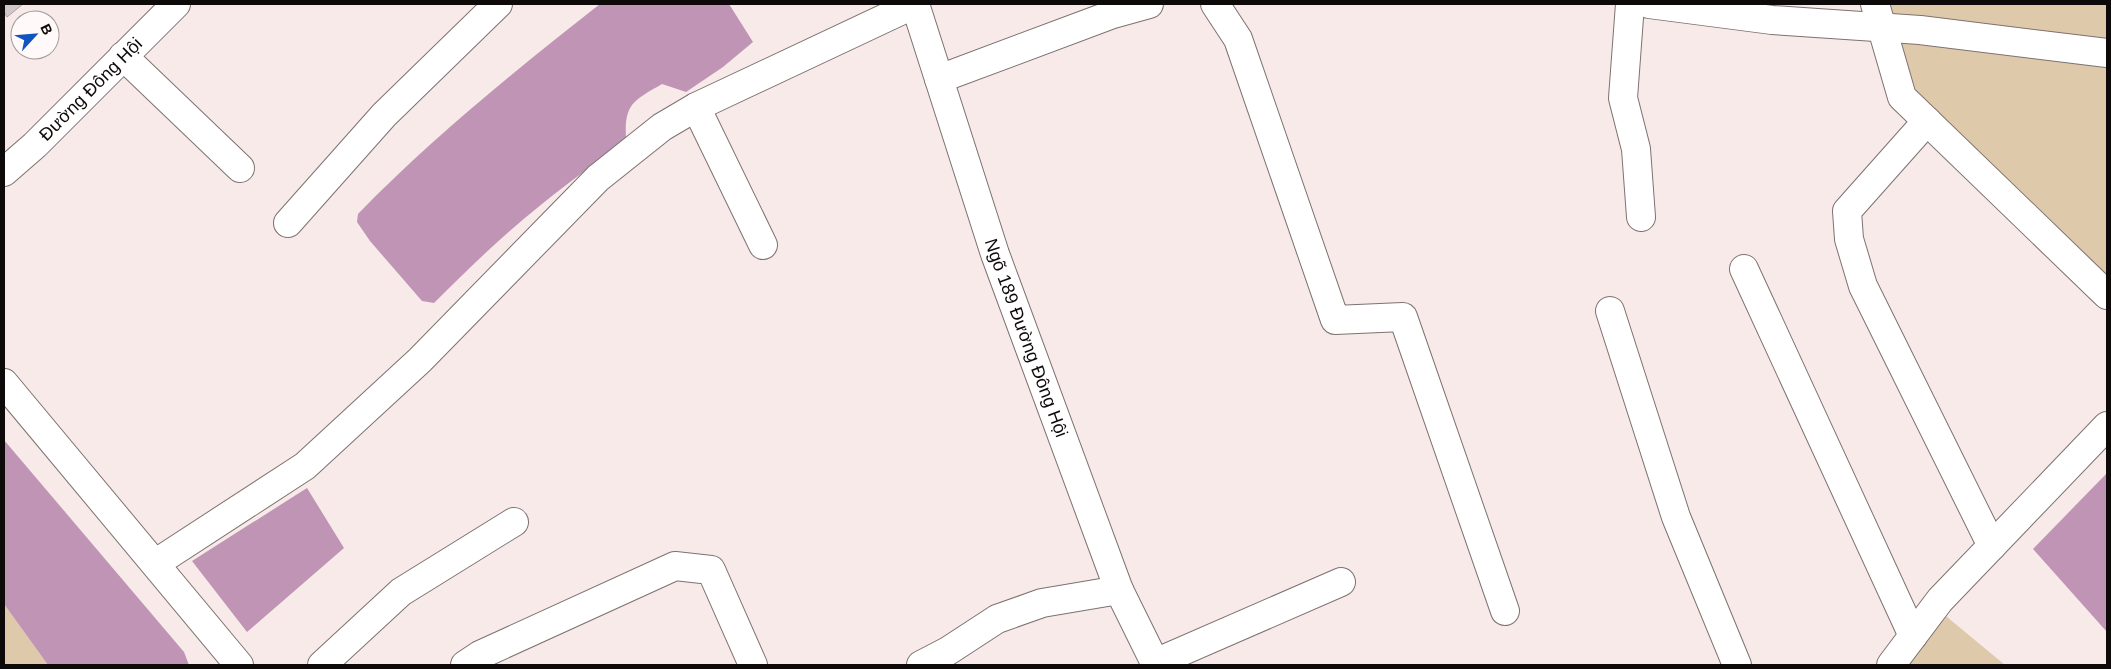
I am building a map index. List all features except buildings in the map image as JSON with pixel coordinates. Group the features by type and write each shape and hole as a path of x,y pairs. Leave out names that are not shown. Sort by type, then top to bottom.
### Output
{"street":[{"name":"Đường Đông Hội","path":"4,172 35,145 176,4"},
{"path":"156,563 305,466 420,360 598,178 662,127 696,106 915,4"},
{"name":"Ngõ 189 Đường Đông Hội","path":"915,4 995,254 1119,590 1156,664"},
{"path":"938,80 1113,14 1148,4"},
{"path":"1215,4 1238,40 1335,320 1403,317 1505,611"},
{"path":"1630,4 1624,98 1636,148 1641,217"},
{"path":"1649,4 1772,20 1878,16 1948,33 2107,53"},
{"path":"288,223 384,115 488,7"},
{"path":"1878,16 1902,97 2107,295"},
{"path":"124,56 240,168"},
{"path":"696,106 763,246"},
{"path":"1927,121 1847,211 1849,239 1863,286 1992,546"},
{"path":"1744,268 1913,636"},
{"path":"1610,311 1676,517 1737,665"},
{"path":"4,383 156,563 239,665"},
{"path":"1891,665 1940,600 2107,426"},
{"path":"322,665 401,592 514,522"},
{"path":"465,665 480,655 675,566 711,570 753,665"},
{"path":"1156,664 1341,582"},
{"path":"922,665 948,651 997,619 1042,603 1119,590"}],"shaded area":[{"path":"600,4 729,4 753,42 723,67 686,92 662,84 638,99 629,110 626,137 514,227 434,303 422,301 370,241 357,222 358,214 445,131 506,79"},
{"path":"1884,4 2107,4 2107,295 1927,121"},
{"path":"4,440 184,652 189,665 48,665 4,604"},
{"path":"2107,473 2107,632 2033,549"},
{"path":"307,488 344,548 247,632 192,561"},
{"path":"4,604 48,665 4,665"},
{"path":"1941,612 2005,665 1901,665"}]}
